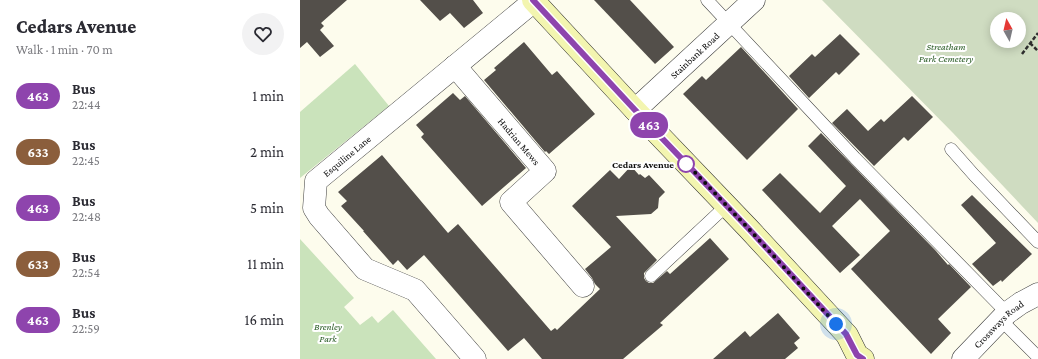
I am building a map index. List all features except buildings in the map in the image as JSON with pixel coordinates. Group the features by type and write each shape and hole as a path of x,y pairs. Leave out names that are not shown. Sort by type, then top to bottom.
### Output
{"street":[{"name":"Esquiline Lane","path":"475,359 415,290 365,269 319,216 314,208 316,181 533,0"},
{"path":"533,0 846,334 858,358"},
{"name":"Stainbank Road","path":"635,110 754,0"},
{"name":"Hadrian Mews","path":"455,66 545,172 511,202 583,286"},
{"name":"Crossways Road","path":"963,359 1004,316 1021,303 1038,294"}],"lane":[{"path":"707,0 1004,316 1038,357"},
{"path":"951,148 974,175 1038,242"},
{"path":"651,276 726,206"}],"path":[{"path":"1022,54 1038,33"},
{"path":"1030,43 1038,51"}],"green space":[{"name":"Streatham Park Cemetery","path":"822,0 1038,0 1038,223 953,133"},
{"path":"355,64 389,106 300,178 300,112"},
{"name":"Brenley Park","path":"300,239 354,298 344,307 360,325 372,316 378,323 393,310 436,359 300,359"}],"bus line":[{"name":"463","path":"533,0 846,334 857,355 863,359"}],"place":[{"name":"Cedars Avenue","path":"686,164"}],"route":[{"path":"686,164 748,228 836,324"}]}
